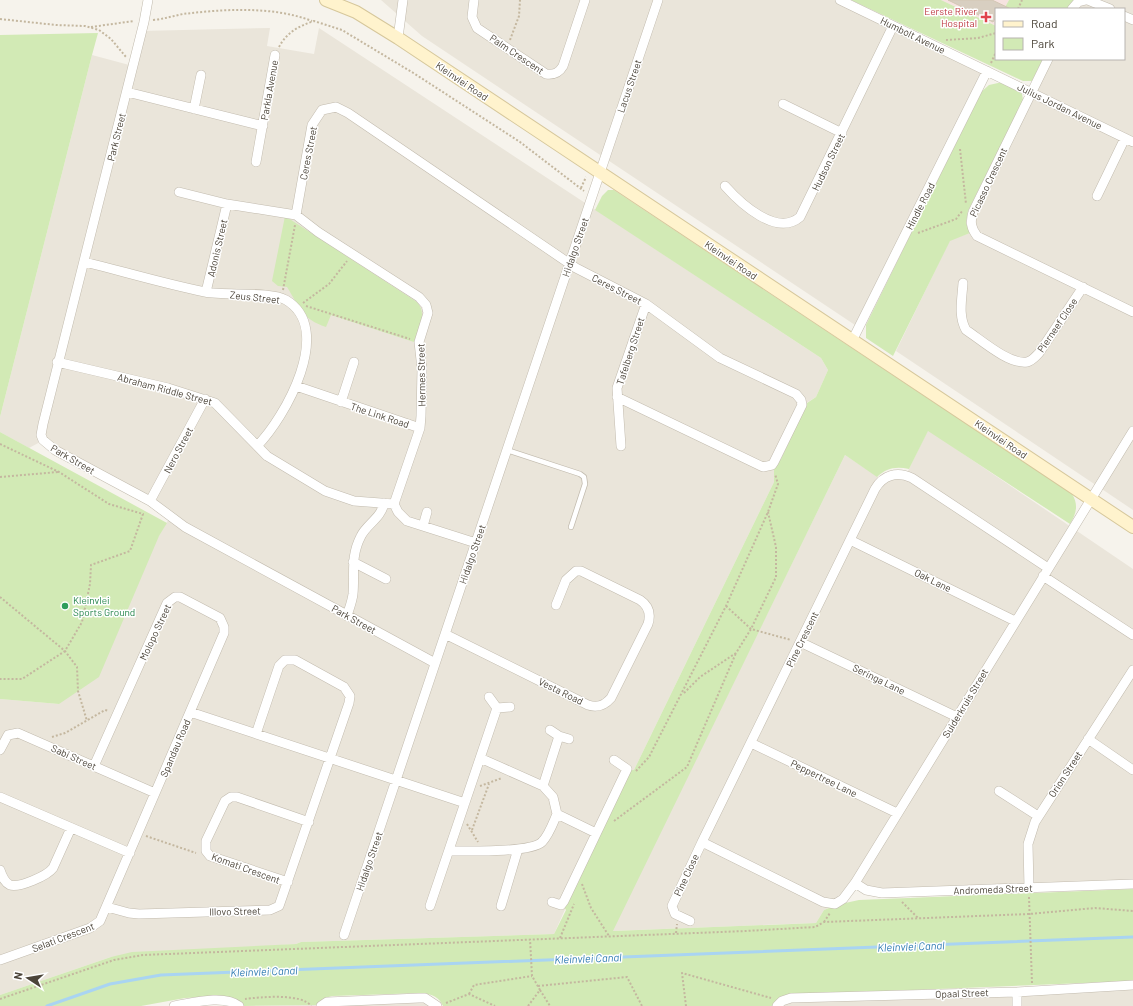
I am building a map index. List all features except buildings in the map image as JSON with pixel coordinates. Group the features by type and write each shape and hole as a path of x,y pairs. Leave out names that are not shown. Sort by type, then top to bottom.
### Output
{"street":[{"name":"Park Street","path":"148,0 85,262 57,362 41,432 45,442 54,450 150,501 185,526 435,663"},
{"name":"Kleinvlei Road","path":"326,0 356,12 398,38 1133,527"},
{"path":"398,38 403,0"},
{"name":"Palm Crescent","path":"474,0 471,13 474,24 546,74 559,72 563,66 585,0"},
{"name":"Lacus Street","path":"600,173 658,0"},
{"name":"Humbolt Avenue","path":"840,0 987,71"},
{"path":"1073,8 1078,2 1087,0 1107,8"},
{"name":"Hudson Street","path":"725,186 738,201 776,224 785,225 794,222 803,213 893,26"},
{"name":"Parkla Avenue","path":"256,162 275,55"},
{"name":"Picasso Crescent","path":"1048,60 969,209 971,223 977,236 1133,312"},
{"name":"Julius Jordan Avenue","path":"987,71 1129,140"},
{"name":"Hindle Road","path":"852,340 987,71"},
{"path":"194,108 201,75"},
{"name":"Parkla Avenue","path":"127,92 263,126"},
{"path":"783,104 842,133"},
{"name":"Ceres Street","path":"296,215 312,125 322,110 336,107 354,117 576,268 646,304 720,358 793,392 801,400 801,411 772,465"},
{"path":"1097,196 1129,140"},
{"name":"Hidalgo Street","path":"344,935 600,173"},
{"path":"179,192 227,204 296,215"},
{"name":"Adonis Street","path":"206,292 227,204"},
{"name":"Hermes Street","path":"296,215 318,232 419,297 426,305 428,312 419,342 422,369 420,428 394,504"},
{"name":"Zeus Street","path":"85,262 206,292 282,299 295,308 304,321 307,332 307,344 296,386 274,426 257,446"},
{"name":"Pierneef Close","path":"963,283 961,313 962,323 966,330 1006,357 1016,361 1025,362 1032,360 1039,353 1082,287"},
{"name":"Tafelberg Street","path":"620,446 617,397 619,382 646,304"},
{"name":"Abraham Riddle Street","path":"57,362 168,388 205,399 222,407 243,433 276,462 325,492 354,501 394,504"},
{"name":"The Link Road","path":"341,402 354,362"},
{"name":"The Link Road","path":"296,386 420,428"},
{"path":"617,397 755,464 763,467 772,465"},
{"name":"Nero Street","path":"150,501 205,399"},
{"name":"Suiderkruis Street","path":"702,842 823,902 835,904 843,899 855,883 1133,430"},
{"name":"Pine Crescent","path":"702,842 878,484 890,476 901,474 912,478 1045,572"},
{"path":"347,616 353,593 352,562 361,536 382,510 384,503"},
{"path":"394,504 398,512 404,518 423,526 476,543"},
{"path":"423,526 427,512"},
{"name":"Oak Lane","path":"850,540 1015,620"},
{"path":"352,562 386,579"},
{"name":"Vesta Road","path":"445,634 588,705 595,706 604,704 611,698 648,624 649,610 640,600 581,571 576,571 566,580 556,605"},
{"path":"1045,572 1133,635"},
{"name":"Molopo Street","path":"94,766 167,603 175,597 185,599 220,618 224,628 224,633 190,712"},
{"name":"Seringa Lane","path":"800,642 957,717"},
{"name":"Illovo Street","path":"107,907 129,913 270,910 281,904 349,703 349,692 344,687 295,660 285,660 279,666 256,734"},
{"name":"Orion Street","path":"1029,888 1028,844 1030,831 1038,816 1133,670"},
{"path":"489,697 496,708"},
{"path":"496,708 510,707"},
{"path":"430,906 496,708"},
{"name":"Spandau Road","path":"130,853 190,712 330,760 396,779 465,803"},
{"path":"550,730 559,736 568,739"},
{"name":"Sabi Street","path":"0,750 8,735 15,732 39,741 156,793"},
{"path":"543,786 559,736"},
{"path":"1088,739 1133,770"},
{"name":"Peppertree Lane","path":"751,743 897,813"},
{"path":"449,851 482,851 529,848 541,843 557,814 553,797 543,786 480,758"},
{"path":"552,902 558,905 562,904 578,881 596,833 627,769 614,760"},
{"path":"999,791 1038,816"},
{"path":"0,797 130,853"},
{"name":"Komati Crescent","path":"288,882 214,858 208,854 205,848 206,841 222,804 230,797 237,797 309,822"},
{"path":"557,814 596,833"},
{"path":"0,870 6,882 16,886 48,873 54,865 71,828"},
{"name":"Pine Close","path":"690,921 675,914 672,906 702,842"},
{"path":"501,906 518,849"},
{"name":"Selati Crescent","path":"0,960 94,926 100,921 107,907 130,853"},
{"name":"Andromeda Street","path":"855,883 866,890 882,893 1133,884"},
{"name":"Opaal Street","path":"780,1004 791,998 1017,992 1033,989 1133,985"},
{"path":"1017,992 1017,1006"},
{"path":"324,1004 425,998 439,1006"},
{"path":"176,1006 201,1001 227,1001 237,1004"}],"lane":[{"path":"507,450 580,474 584,477 585,484 571,527"}],"path":[{"path":"507,46 518,16 520,0"},
{"path":"151,20 166,19 182,14 262,11 290,14 342,30 415,74 520,142 587,192"},
{"path":"0,19 98,30 111,39 120,48 132,71"},
{"path":"90,28 139,20"},
{"path":"275,55 282,40 292,30 314,21"},
{"path":"938,48 946,40 978,38 995,33"},
{"path":"904,238 956,219 969,209 960,148"},
{"path":"581,188 588,174"},
{"path":"282,299 296,215"},
{"path":"352,254 329,284 301,304 419,342"},
{"path":"0,444 59,472 109,504 143,514 130,551 91,565 90,584 82,622 65,651 22,679 0,679"},
{"path":"627,769 633,772 639,770 649,757 682,695 726,606 768,512 778,484 772,465"},
{"path":"0,477 59,472"},
{"path":"596,833 687,767 736,653 751,629 776,577 776,547 768,512"},
{"path":"0,597 65,651 78,668 78,691 87,721"},
{"path":"726,606 751,629 800,642"},
{"path":"682,695 700,677 736,653"},
{"path":"39,741 65,733 105,710 117,715"},
{"path":"470,789 489,784 514,773"},
{"path":"472,830 489,784"},
{"path":"460,816 472,830 482,851"},
{"path":"138,833 191,852 208,854"},
{"path":"578,881 579,890"},
{"path":"578,881 591,908 609,936"},
{"path":"1029,888 1033,989"},
{"path":"900,893 900,900 918,918"},
{"path":"560,938 572,912 576,897"},
{"path":"0,999 114,960 143,956 815,927 824,922 1029,914 1095,908 1133,911"},
{"path":"530,939 532,976 550,1006"},
{"path":"686,1006 682,973 780,1004"},
{"path":"439,1006 469,994 474,985 532,976"},
{"path":"538,986 627,977 642,1006"},
{"path":"528,1006 540,990"},
{"path":"469,994 495,1006"},
{"path":"237,1004 244,999 262,997 292,998 309,1003 311,1006"}],"shaded area":[{"path":"381,0 837,0 986,71 858,327 422,36"},
{"name":"Eerste River Hospital","path":"941,0 1009,0 1005,8 995,8 995,26"},
{"path":"1095,0 1133,0 1133,510 896,351 950,240 973,232 971,226 1047,60 1125,60 1125,8 1075,8"},
{"path":"270,28 267,46 314,54 319,28 821,358 828,370 816,397 803,405 775,462 774,482 634,770 627,771 554,934 301,942 296,944 111,957 0,995 0,699 59,704 170,517 42,441 29,448 0,432 0,417 92,55 133,66 141,31"},
{"path":"928,430 1133,569 1133,885 901,894 854,885 836,905 824,910 816,923 612,931 845,455 881,479 906,475"},
{"path":"1133,986 1133,1006 780,1006 782,1003"},
{"path":"419,997 441,1006 246,1006 321,1005"}],"green space":[{"path":"851,0 941,0 995,26 995,60 1042,60 1032,81 1023,81"},
{"path":"1009,0 1075,0 1068,8 1005,8"},
{"path":"98,33 92,55 0,417 0,35"},
{"path":"1003,83 1022,94 1023,100 968,211 966,223 970,233 950,241 893,356 866,338 866,325 980,93 989,85"},
{"path":"608,190 614,190 1072,494 1076,506 1074,517 1070,524 928,431 909,469 892,468 877,477 845,455 613,931 816,923 824,910 836,905 859,900 1133,889 1133,981 789,995 780,998 772,1006 443,1006 435,996 422,993 332,996 325,998 316,1005 244,1006 237,1000 225,996 185,998 141,1006 0,1006 0,995 111,957 132,952 296,944 301,942 554,934 566,910 564,907 631,770 634,770 774,482 774,467 781,459 807,403 816,397 828,370 821,358 595,210 602,196"},
{"path":"285,216 417,302 422,311 422,317 414,342 331,315 326,327 318,324 302,312 287,287 278,286 272,281"},
{"name":"Kleinvlei Sports Ground","path":"0,432 167,523 159,536 99,677 59,704 0,699"}],"waterway":[{"name":"Kleinvlei Canal","path":"47,1006 110,984 161,975 1133,937"}],"place":[{"name":"Eerste River Hospital","path":"986,17"},
{"name":"Kleinvlei Sports Ground","path":"65,606"}]}
